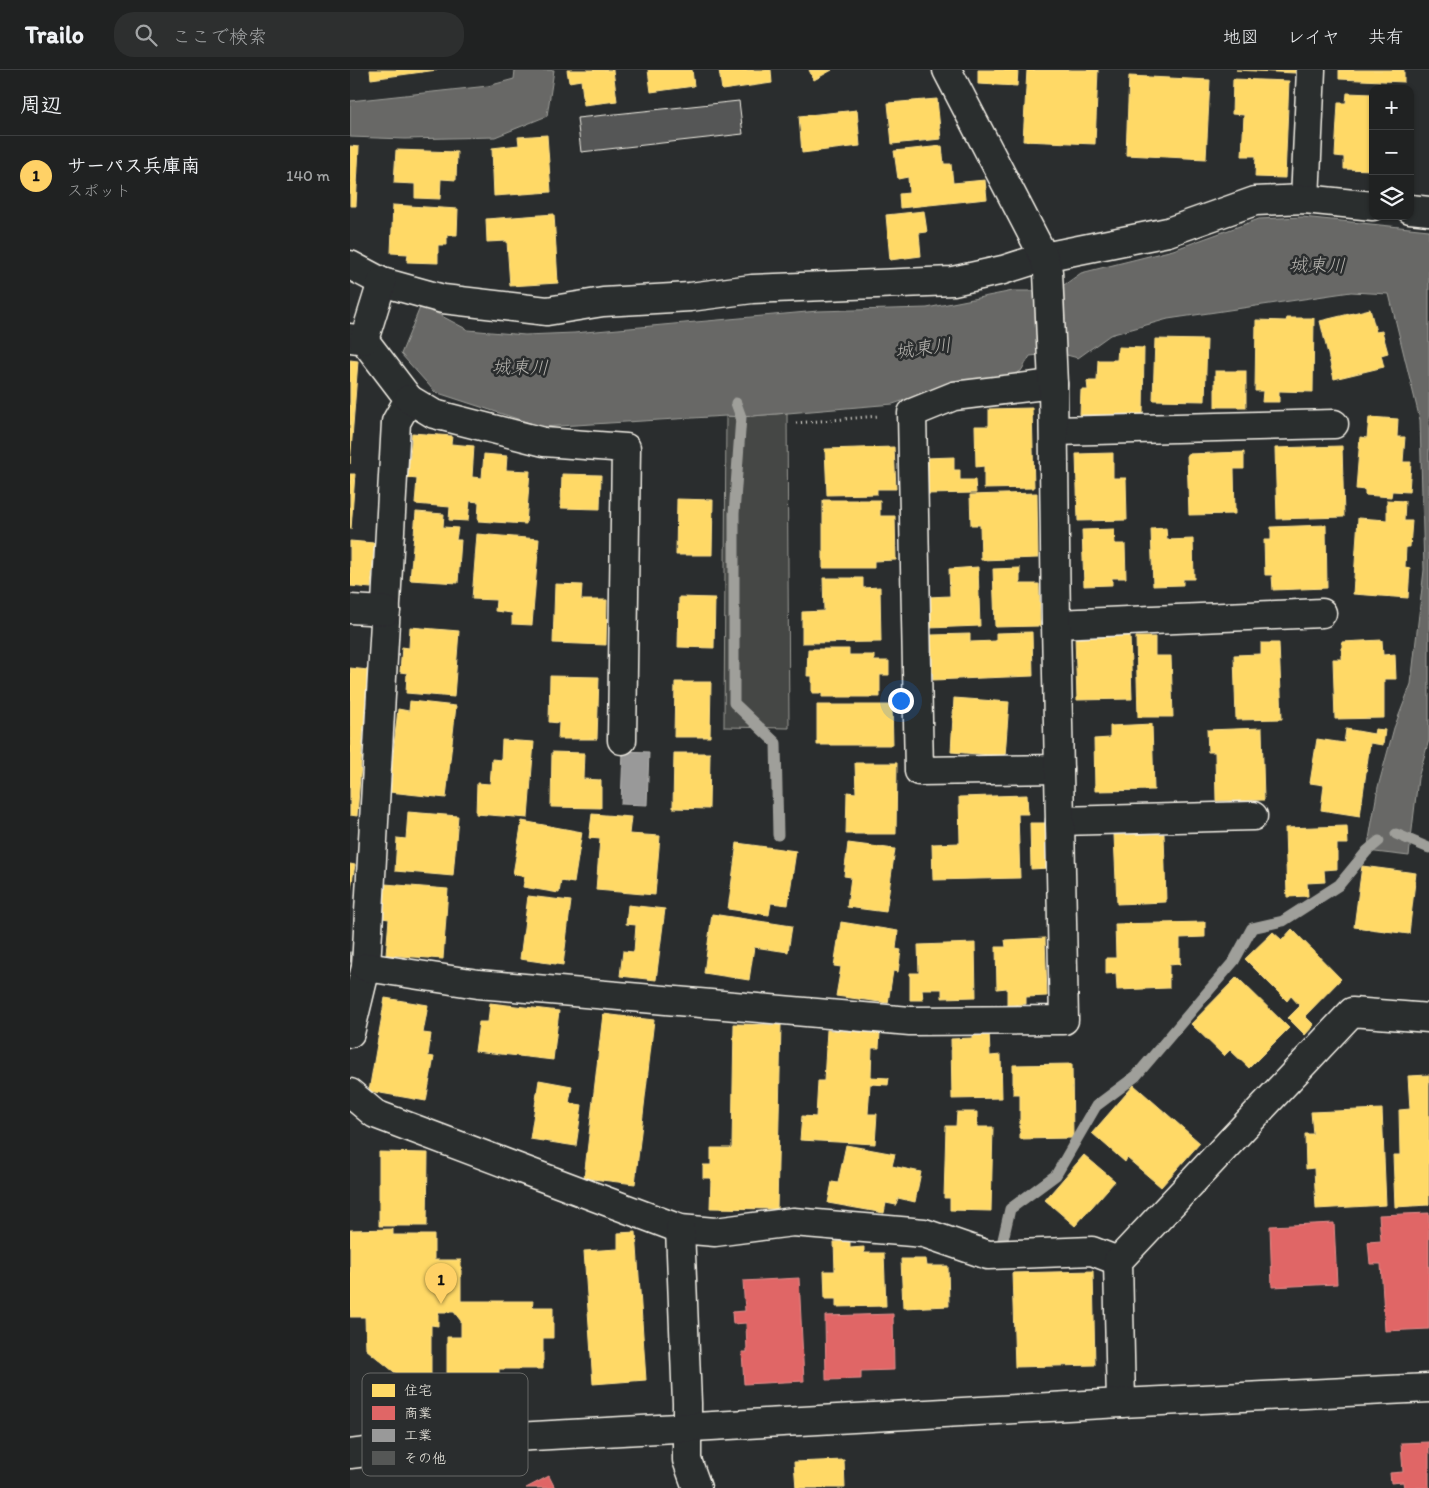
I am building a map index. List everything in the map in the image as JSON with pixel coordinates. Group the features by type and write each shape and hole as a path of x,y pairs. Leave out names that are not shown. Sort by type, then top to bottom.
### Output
{"street":[{"path":"366,967 478,984 910,1022 1064,1020 1053,376 1046,265 947,70"},
{"path":"1305,200 1311,70"},
{"path":"350,266 382,282 443,299 547,311 603,302 690,297 752,290 953,281 1003,270 1046,265 1168,232 1254,201 1305,200 1369,206"},
{"path":"1414,209 1429,211"},
{"path":"382,282 357,339 409,399 434,414 544,442 626,448 622,740"},
{"path":"1053,376 954,396 912,413 919,771 1059,769"},
{"path":"350,1033 366,967 362,834 386,612 396,422 409,399"},
{"path":"1054,431 1334,424"},
{"path":"350,609 386,612"},
{"path":"1056,624 1322,613"},
{"path":"1060,821 1253,816"},
{"path":"1121,1403 1118,1260 1352,1012 1429,1018"},
{"path":"350,1093 374,1114 680,1229 714,1232 793,1222 924,1233 988,1256 1092,1251 1118,1260"},
{"path":"680,1229 687,1403 687,1460 697,1488"},
{"path":"528,1437 1121,1403 1429,1388"}],"path":[{"path":"796,424 912,413"}],"shaded area":[{"path":"787,413 789,728 724,727 726,416 741,417"}],"water":[{"path":"515,70 554,70 547,116 495,137 405,139 350,137 350,101 488,86 514,79"},
{"name":"城東川","path":"1302,217 1429,230 1429,740 1418,778 1409,856 1367,851 1378,787 1394,728 1411,684 1424,570 1420,420 1389,294 1351,292 1168,319 1110,335 1078,358 1059,353 1030,356 1021,371 996,381 952,384 893,404 741,417 726,416 542,427 435,392 401,354 421,305 468,330 525,335 574,333 818,311 927,308 1013,291 1032,291 1064,285 1081,273 1173,250 1259,219"}],"building: 住宅":[{"path":"370,70 437,70 371,79"},
{"path":"567,70 613,70 617,101 584,105 581,80 569,82"},
{"path":"648,70 692,70 694,86 651,92"},
{"path":"719,70 771,70 772,83 722,90"},
{"path":"809,70 832,70 814,80"},
{"path":"978,70 1018,70 1017,86 978,84"},
{"path":"1027,70 1098,70 1095,144 1023,141"},
{"path":"1236,70 1295,70 1295,73"},
{"path":"1339,70 1404,70 1404,82 1339,79"},
{"path":"1129,76 1210,80 1206,159 1126,155"},
{"path":"1233,79 1289,81 1285,178 1255,177 1256,156 1242,156 1244,115 1232,114"},
{"path":"1347,93 1369,94 1369,170 1344,169 1344,157 1335,156 1338,103 1346,103"},
{"path":"937,99 941,139 892,144 888,103"},
{"path":"857,110 860,146 802,153 799,116"},
{"path":"547,135 551,192 494,196 492,148 519,145 518,137"},
{"path":"350,146 359,147 356,206 350,206"},
{"path":"942,146 944,164 951,164 953,183 985,180 987,199 900,208 899,194 909,193 908,177 898,179 894,151"},
{"path":"396,150 457,152 456,180 441,179 440,199 415,198 415,184 394,183"},
{"path":"393,205 458,209 457,235 447,235 447,245 438,245 438,263 407,262 408,254 391,253"},
{"path":"924,211 927,232 919,233 921,256 890,260 886,215"},
{"path":"554,214 558,283 510,286 507,241 487,242 486,219"},
{"path":"1370,309 1376,332 1382,331 1388,353 1381,355 1384,367 1334,379 1320,321"},
{"path":"1287,318 1314,318 1313,392 1279,391 1279,402 1262,402 1263,391 1255,391 1256,320 1286,321"},
{"path":"1155,339 1207,340 1205,401 1153,400"},
{"path":"1118,347 1144,348 1143,416 1080,415 1081,390 1088,390 1087,381 1097,381 1098,360 1117,360"},
{"path":"350,360 358,361 350,464"},
{"path":"1215,371 1246,371 1246,407 1215,407"},
{"path":"1032,408 1034,488 984,489 984,466 976,467 975,426 989,426 989,409"},
{"path":"1369,417 1398,419 1397,437 1405,437 1403,462 1411,462 1409,492 1392,491 1391,497 1365,495 1365,490 1356,489 1360,437 1367,438"},
{"path":"412,433 452,436 451,444 474,446 472,477 482,478 484,454 507,456 506,470 530,471 526,524 478,521 479,502 470,501 468,521 449,520 450,507 415,504 417,479 408,478"},
{"path":"1342,446 1344,517 1277,519 1275,448"},
{"path":"894,447 896,489 877,489 877,494 827,495 825,449"},
{"path":"1244,452 1244,469 1234,469 1235,514 1189,515 1187,454"},
{"path":"1113,453 1113,478 1126,478 1127,520 1078,521 1076,454"},
{"path":"954,457 954,470 960,470 960,480 975,480 976,493 926,494 925,458"},
{"path":"350,474 355,474 351,529 350,529"},
{"path":"562,474 601,475 600,509 561,508"},
{"path":"1037,493 1038,558 981,560 980,525 971,525 970,495"},
{"path":"677,499 713,500 712,555 676,555"},
{"path":"823,500 880,500 880,516 895,516 896,560 874,561 874,568 823,568"},
{"path":"1387,500 1405,501 1404,521 1412,521 1410,547 1406,547 1405,567 1410,568 1408,598 1353,594 1358,518 1387,520"},
{"path":"416,512 444,514 443,527 458,528 456,540 461,540 458,583 410,580"},
{"path":"1326,525 1327,588 1273,590 1272,575 1265,575 1264,540 1271,540 1271,527"},
{"path":"1166,528 1167,540 1193,539 1194,579 1183,579 1183,585 1153,586 1151,529"},
{"path":"1114,529 1115,544 1125,544 1126,578 1112,578 1112,585 1084,586 1082,530"},
{"path":"477,534 539,539 532,625 512,624 512,613 495,611 496,600 472,599"},
{"path":"350,541 374,543 371,588 350,586"},
{"path":"978,567 980,626 929,628 928,597 950,596 949,569"},
{"path":"1020,568 1020,584 1039,584 1040,626 995,627 993,569"},
{"path":"823,578 863,578 863,588 880,587 881,642 802,643 802,612 824,611"},
{"path":"555,584 582,585 581,600 607,600 606,645 553,643"},
{"path":"679,597 715,598 714,648 678,647"},
{"path":"410,627 459,631 454,697 406,693 407,673 400,672 402,647 409,648"},
{"path":"1032,632 1033,676 933,680 931,635 970,634 970,642 996,641 996,633"},
{"path":"1130,634 1132,699 1077,700 1075,636"},
{"path":"1136,637 1155,637 1155,656 1171,656 1173,717 1138,717"},
{"path":"1382,640 1383,655 1395,654 1396,679 1384,679 1384,718 1335,719 1333,659 1342,659 1342,642"},
{"path":"1261,643 1279,643 1282,719 1236,720 1234,655 1261,654"},
{"path":"808,649 849,649 849,655 874,655 874,661 889,661 889,675 880,675 880,697 822,697 822,693 812,693 812,676 807,676"},
{"path":"350,668 368,670 357,816 350,815"},
{"path":"550,676 599,677 597,739 558,739 559,723 549,722"},
{"path":"675,682 711,682 710,737 674,737"},
{"path":"954,698 1009,702 1005,756 951,752"},
{"path":"410,701 456,706 446,798 389,792 398,709 409,711"},
{"path":"817,705 892,705 893,745 817,745"},
{"path":"1152,724 1154,790 1095,791 1094,739 1110,738 1110,726"},
{"path":"1262,728 1264,800 1216,801 1215,752 1208,752 1207,730"},
{"path":"1346,729 1374,734 1375,729 1385,730 1383,745 1370,743 1360,816 1321,810 1324,785 1310,783 1317,739 1344,743"},
{"path":"502,740 534,742 528,818 476,814 477,783 490,784 492,759 501,760"},
{"path":"552,752 584,753 583,779 601,780 601,808 551,807"},
{"path":"674,753 710,753 709,809 673,808"},
{"path":"855,763 897,763 896,834 846,834 847,792 856,793"},
{"path":"1027,795 1028,814 1018,814 1020,878 933,880 932,844 960,843 959,797"},
{"path":"408,812 458,816 453,876 395,871 397,838 406,839"},
{"path":"592,814 631,817 629,834 660,836 655,895 596,890 600,839 589,838"},
{"path":"522,821 582,832 574,883 561,881 559,893 523,887 525,877 513,874"},
{"path":"1030,823 1048,823 1049,868 1031,869"},
{"path":"1347,826 1348,844 1337,844 1337,869 1324,870 1325,882 1307,883 1308,896 1287,897 1285,828"},
{"path":"1164,834 1166,902 1117,904 1114,835"},
{"path":"737,843 796,851 788,905 771,903 769,915 728,909"},
{"path":"848,843 895,849 886,912 847,907 851,877 844,876"},
{"path":"350,864 355,865 350,893"},
{"path":"1362,866 1416,873 1409,934 1354,927"},
{"path":"385,884 448,889 443,959 386,955 389,919 382,918"},
{"path":"528,896 571,901 563,965 520,959"},
{"path":"628,905 665,909 656,980 620,976 623,951 634,952 636,925 626,924"},
{"path":"712,914 792,926 788,952 754,947 749,980 704,973"},
{"path":"841,922 898,931 896,949 901,950 898,972 893,971 888,1003 836,996 841,967 834,966"},
{"path":"1205,922 1205,937 1180,938 1180,964 1169,965 1169,988 1117,990 1116,973 1106,974 1106,958 1116,958 1115,924"},
{"path":"1292,929 1341,979 1305,1016 1314,1025 1305,1035 1288,1018 1300,1006 1291,996 1287,1001 1245,959 1273,932 1282,940"},
{"path":"1045,938 1047,996 1026,997 1026,1004 1007,1005 1007,988 997,989 996,947 1006,947 1005,940"},
{"path":"975,943 976,997 942,998 942,989 922,989 923,1000 910,1000 910,973 919,973 918,945"},
{"path":"1237,977 1289,1028 1249,1068 1230,1050 1224,1056 1191,1024"},
{"path":"385,998 428,1005 423,1033 431,1034 428,1056 434,1057 426,1101 369,1091"},
{"path":"490,1003 559,1011 553,1060 475,1051 479,1022 488,1022"},
{"path":"603,1014 654,1020 635,1184 584,1178"},
{"path":"734,1024 781,1025 777,1209 710,1208 711,1178 703,1178 703,1165 711,1165 711,1148 732,1148"},
{"path":"972,1029 989,1029 990,1056 1001,1055 1002,1098 952,1099 951,1039 972,1038"},
{"path":"827,1030 880,1033 879,1048 872,1048 871,1077 889,1078 888,1085 870,1084 868,1114 877,1114 875,1144 800,1140 802,1116 816,1117 818,1081 824,1081"},
{"path":"1072,1064 1073,1138 1020,1139 1020,1094 1013,1094 1013,1065"},
{"path":"1429,1075 1429,1205 1395,1207 1393,1155 1400,1155 1399,1110 1410,1109 1408,1076"},
{"path":"539,1080 572,1086 569,1103 582,1105 576,1146 530,1139"},
{"path":"1134,1085 1200,1143 1161,1187 1127,1158 1125,1162 1092,1133"},
{"path":"1382,1109 1386,1205 1316,1209 1314,1168 1306,1169 1305,1134 1313,1134 1311,1112"},
{"path":"957,1112 977,1112 977,1127 993,1127 991,1211 950,1210 950,1198 944,1198 946,1126 956,1126"},
{"path":"846,1145 895,1154 892,1166 921,1172 915,1202 898,1198 896,1205 886,1203 884,1213 828,1203 832,1182 838,1183"},
{"path":"379,1152 428,1153 427,1226 379,1226"},
{"path":"1084,1155 1115,1181 1075,1226 1045,1200"},
{"path":"393,1229 393,1235 434,1235 434,1260 461,1260 461,1301 533,1301 532,1307 553,1307 553,1338 543,1338 543,1369 499,1369 499,1373 447,1373 447,1337 461,1337 461,1321 454,1312 438,1312 438,1326 431,1325 431,1373 395,1373 366,1349 365,1317 350,1317 350,1230"},
{"path":"636,1232 646,1380 593,1384 584,1251 618,1249 618,1233"},
{"path":"850,1241 850,1248 864,1247 864,1253 884,1253 886,1306 836,1307 836,1299 825,1299 824,1271 835,1271 834,1242"},
{"path":"901,1259 926,1259 927,1266 948,1266 949,1306 903,1308"},
{"path":"1093,1271 1095,1365 1015,1367 1012,1273"},
{"path":"844,1460 845,1488 796,1488 794,1462"}],"building: 商業":[{"path":"1429,1213 1429,1329 1385,1331 1381,1264 1370,1264 1368,1242 1381,1241 1379,1215"},
{"path":"1334,1223 1337,1284 1272,1287 1270,1226"},
{"path":"799,1278 804,1381 744,1384 742,1352 747,1352 746,1323 733,1324 732,1312 745,1311 743,1281"},
{"path":"893,1314 894,1370 861,1371 861,1379 826,1380 825,1316"},
{"path":"1429,1442 1429,1488 1404,1488 1403,1482 1391,1483 1390,1473 1403,1472 1401,1443"},
{"path":"549,1476 555,1488 526,1488"}],"building: 工業":[{"path":"623,751 649,752 647,805 621,804"}],"building: その他":[{"path":"739,101 743,134 581,152 577,118"}],"waterway":[{"path":"736,403 741,417 734,514 734,703 776,743 778,835"},
{"path":"1396,834 1429,848"},
{"path":"1002,1244 1010,1209 1056,1175 1096,1106 1136,1076 1234,961 1252,928 1283,921 1339,885 1367,851 1379,841"}],"place":[{"name":"サーパス兵庫南","path":"441,1304"}]}
